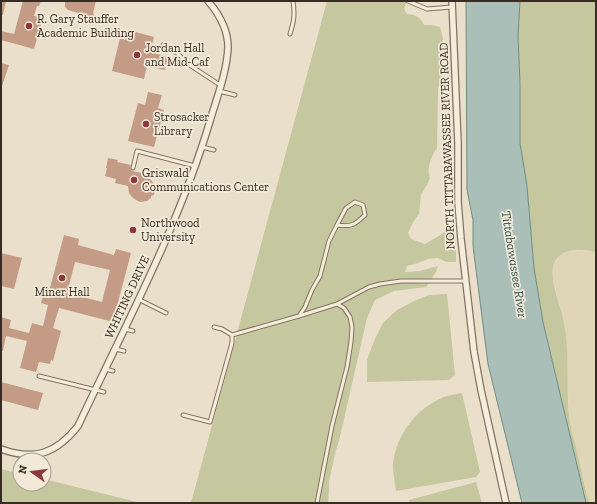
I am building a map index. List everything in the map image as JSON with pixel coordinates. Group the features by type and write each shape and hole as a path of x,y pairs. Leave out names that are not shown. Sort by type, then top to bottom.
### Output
{"street":[{"name":"WHITING DRIVE","path":"1,448 22,454 41,454 60,444 70,436 78,426 162,249 185,196 202,147 220,88 226,62 228,46 226,31 216,10 208,1"},
{"name":"NORTH TITTABAWASSEE RIVER ROAD","path":"452,4 458,143 458,202 461,239 474,352 506,503"}],"lane":[{"path":"290,34 295,12 294,1"},
{"path":"408,1 427,9 452,4"},
{"path":"163,45 177,53 188,64 220,88 235,95"},
{"path":"202,147 214,150"},
{"path":"133,168 137,151 195,166"},
{"path":"299,316 320,276 329,241 337,225 346,208 355,202 363,205 365,215 357,223 346,226 337,225"},
{"path":"214,327 222,329 232,335 337,304 369,286 401,281 466,281"},
{"path":"138,299 166,313"},
{"path":"317,503 328,447 347,367 351,342 352,327 350,317 344,308 337,304"},
{"path":"124,329 133,331"},
{"path":"183,414 210,422 232,343 232,335"},
{"path":"115,349 124,352"},
{"path":"105,369 113,372"},
{"path":"39,376 104,392"}],"shaded area":[{"path":"577,249 596,252 596,503 589,503 569,419 566,342 563,318 552,275 553,267 561,254"}],"green space":[{"path":"327,1 407,1 404,9 407,14 418,17 424,25 440,27 443,39 443,58 442,75 438,89 437,148 430,163 430,178 421,195 419,214 408,233 411,239 425,244 451,227 455,230 456,262 446,262 438,258 428,259 407,266 405,272 420,271 438,266 436,272 426,287 394,291 375,300 367,318 336,450 329,481 328,503 191,503"},
{"path":"520,1 596,1 596,252 570,250 565,252 556,260 552,272 565,330 569,421 589,503 586,503 543,322 534,268 527,186 520,143 518,36"},
{"path":"447,294 455,375 449,380 367,382 367,360 383,323 397,310 414,301 429,295"},
{"path":"462,393 480,472 476,477 396,491 393,469 395,455 398,444 409,424 424,408 434,402 444,397"},
{"path":"1,469 12,472 12,492 52,492 52,481 141,503 1,503"},
{"path":"476,482 482,503 410,503 409,500"}],"water":[{"name":"Tittabawassee River","path":"466,1 520,1 518,36 520,143 527,186 534,268 543,322 586,503 522,503 488,364 473,246 473,220 467,190"}],"building":[{"path":"1,1 6,1 3,15 1,15"},
{"name":"R. Gary Stauffer Academic Building","path":"23,1 41,1 39,6 37,6 34,16 43,18 34,49 1,40 1,31 14,34"},
{"path":"65,1 96,1 93,13 96,18 68,10 65,7"},
{"name":"Jordan Hall and Mid-Caf","path":"128,30 154,37 150,52 168,57 165,70 147,66 144,79 112,71 120,38 125,40"},
{"path":"1,63 9,65 2,86 1,86"},
{"name":"Strosacker Library","path":"148,92 162,95 158,108 164,110 154,147 128,141 138,103 145,105"},
{"name":"Griswald Communications Center","path":"108,158 118,160 117,162 131,165 130,168 132,171 146,174 145,175 154,184 154,195 147,201 140,202 129,193 128,186 115,183 116,179 105,176"},
{"name":"Miner Hall","path":"64,235 79,239 78,245 114,255 116,249 131,253 117,306 121,307 117,323 59,308 53,328 61,331 53,361 51,360 50,364 39,362 36,372 20,368 27,341 6,336 3,351 1,350 1,317 11,320 9,328 29,333 32,323 43,326 48,305 41,303 45,287 50,288","holes":["75,262 110,270 102,302 67,293"]},
{"path":"1,253 22,258 14,289 1,286"},
{"path":"1,382 43,393 38,410 1,400"}],"place":[{"name":"R. Gary Stauffer Academic Building","path":"29,26"},
{"name":"Jordan Hall and Mid-Caf","path":"137,55"},
{"name":"Strosacker Library","path":"146,124"},
{"name":"Griswald Communications Center","path":"134,180"},
{"name":"Northwood University","path":"133,230"},
{"name":"Miner Hall","path":"62,278"}]}
